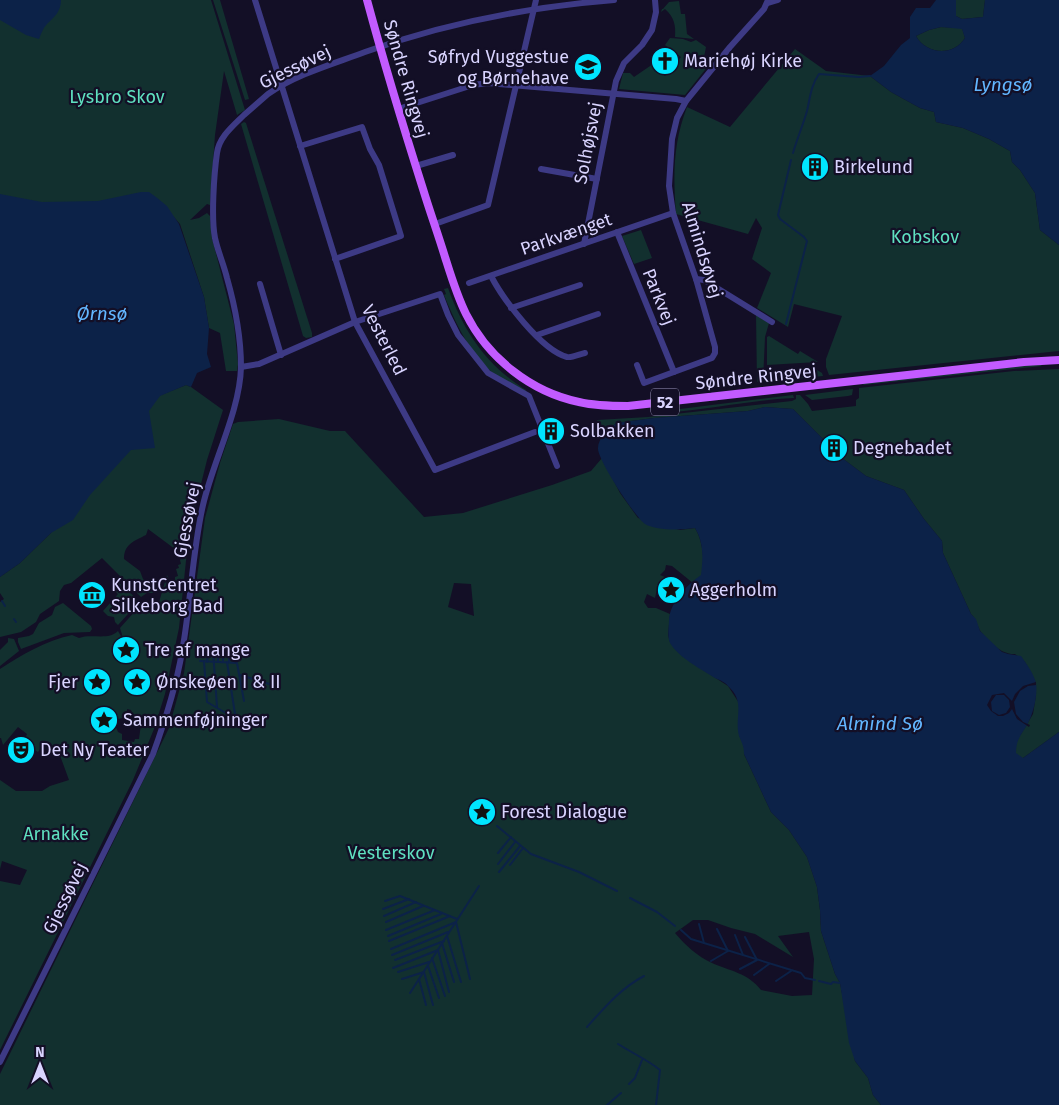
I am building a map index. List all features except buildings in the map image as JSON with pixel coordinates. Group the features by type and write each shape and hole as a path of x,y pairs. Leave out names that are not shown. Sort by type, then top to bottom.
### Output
{"main road":[{"name":"Søndre Ringvej","path":"367,0 398,109 454,285 466,314 486,344 507,366 533,384 579,402 628,406 1024,362 1059,360"}],"street":[{"name":"Vesterled","path":"255,0 355,322 435,470 535,432"},
{"path":"435,224 488,205 536,0"},
{"name":"Gjessøvej","path":"0,1062 153,754 164,725 182,655 195,543 213,468 234,409 241,367 233,303 215,237 214,211 217,151 221,140 234,124 268,94 317,70 380,47 420,34 499,15 614,0"},
{"name":"Solhøjsvej","path":"584,244 616,81 624,63 642,45 652,30 656,12 655,0"},
{"path":"768,1 778,0"},
{"name":"Almindsøvej","path":"637,365 644,383 712,358 715,353 716,348 696,279 673,214 669,186 671,147 677,118 686,101 768,1"},
{"path":"398,109 488,82 676,98 686,101"},
{"path":"300,146 362,127 379,165 401,236 335,259"},
{"name":"Søndre Ringvej","path":"416,166 453,155"},
{"path":"542,169 597,179"},
{"name":"Parkvænget","path":"469,283 673,214"},
{"name":"Parkvej","path":"617,232 674,372"},
{"path":"491,276 511,308 552,349 569,358 585,353"},
{"path":"696,279 704,280 772,322"},
{"path":"260,284 281,355"},
{"path":"511,308 580,285"},
{"path":"241,367 259,364 355,322 440,294 458,335 488,373 529,396 557,466"},
{"path":"537,336 598,314"}],"green space":[{"name":"Lysbro Skov","path":"0,0 211,0 245,110 237,115 224,71 215,135 210,205 207,204 190,220 199,218 207,213 210,216 212,238 234,324 237,371 226,371 220,333 209,328 204,297 180,224 158,199 0,214"},
{"path":"213,0 220,0 249,99 245,100"},
{"path":"956,0 985,0 983,17 962,19 956,16"},
{"path":"679,1 681,14 685,14 687,34 694,39 675,37 675,25 672,18 665,9 661,12 669,2"},
{"path":"941,27 962,28 965,38 954,48 940,51 926,47 916,36 929,30"},
{"path":"670,38 691,42 696,40 706,47 704,57 712,61 685,95 619,89 623,73 630,73 634,77 653,64 665,76 681,57 665,45"},
{"name":"Kobskov","path":"795,49 826,71 870,76 891,92 920,108 934,112 936,122 963,128 989,139 1010,151 1012,162 1020,170 1035,193 1040,230 1059,245 1059,351 829,375 826,359 842,316 794,304 788,327 757,308 771,273 752,259 762,228 756,218 748,234 676,214 675,159 682,120 687,107 730,127"},
{"path":"246,123 312,337 306,338 303,336 241,124"},
{"path":"641,230 652,258 634,264 622,236"},
{"path":"448,288 461,319 478,346 499,370 526,390 525,392 498,377 485,366 471,348 464,338 444,295 446,294 444,289"},
{"path":"756,315 769,323 765,337 763,381 757,382"},
{"path":"769,336 798,354 800,351 818,362 767,365 767,337"},
{"path":"1040,364 1042,366 863,385 864,383"},
{"path":"1059,369 1059,732 1023,758 999,757 1021,734 1033,714 1036,683 1025,662 1015,654 1010,654 996,647 981,632 943,553 942,541 904,490 866,476 842,458 793,409 765,407 748,411 654,418 616,423 600,440 597,420 648,417 792,401 796,399 796,395 800,395 812,411 856,406 856,400 859,398 859,388 1014,371"},
{"path":"817,370 823,376 768,382 774,375"},
{"name":"Arnakke","path":"186,385 223,410 207,460 189,532 179,628 165,694 154,729 133,780 0,1050 0,881 20,885 27,870 2,861 0,869 0,780 16,791 42,791 50,786 69,780 58,750 47,744 43,745 38,752 23,743 27,734 18,727 3,745 0,738 0,669 34,649 72,635 79,638 109,636 118,631 121,636 121,654 123,638 120,628 137,609 141,608 149,612 157,609 167,575 171,583 175,582 175,577 178,576 176,569 181,564 180,560 183,555 148,529 146,535 128,546 124,559 140,571 143,579 156,585 153,593 147,593 141,597 102,558 71,583 64,585 60,591 59,601 40,614 36,622 21,632 0,637 0,602 4,599 0,593 0,577 20,563 51,533 156,397","holes":["127,709 131,710 133,715 142,717 139,739 135,739 134,742 122,740 122,734 118,732 116,727 118,719 127,717"]},
{"path":"853,389 852,395 848,396 812,400 805,395"},
{"path":"793,395 794,398 687,411 673,412 672,410"},
{"name":"Vesterskov","path":"279,419 330,431 345,431 424,517 463,513 552,485 591,471 602,458 620,493 638,518 680,530 695,528 701,542 704,592 672,566 666,565 665,570 660,575 670,579 665,584 658,585 655,598 647,594 644,602 648,608 656,608 670,614 668,635 670,642 679,653 728,686 739,703 739,735 744,745 744,754 771,812 789,830 807,857 817,887 821,931 835,974 840,983 855,1061 868,1078 873,1095 881,1105 0,1105 0,1074 169,728 184,673 205,518 233,424","holes":["454,583 471,584 474,616 448,607","693,920 708,920 755,934 793,957 778,936 809,932 814,959 812,995 792,996 761,990 745,976 701,957 675,933"]},
{"path":"119,583 137,599 138,603 118,625 114,617 108,616 103,611 118,594 113,589"},
{"path":"63,603 91,626 90,632 64,633 21,649 18,638 33,634 39,623 52,615 55,607"},
{"path":"8,638 14,639 19,651 0,666 0,650 8,642"}],"water":[{"path":"0,0 61,0 61,4 55,16 44,27 39,39 26,35 0,20"},
{"name":"Lyngsø","path":"936,0 956,0 956,16 962,19 983,17 985,0 1059,0 1059,245 1040,230 1035,193 1020,170 1012,162 1010,151 989,139 963,128 936,122 934,112 920,108 891,92 870,76 884,66 901,45 910,38 910,17 916,8 930,8","holes":["941,27 962,29 965,38 960,44 947,50 940,51 926,47 916,36"]},
{"name":"Ørnsø","path":"149,192 167,206 179,224 204,297 209,328 207,354 211,367 197,373 191,387 186,385 160,396 149,411 155,448 131,450 90,495 73,520 51,533 20,563 0,577 0,194 42,202 98,201"},
{"name":"Almind Sø","path":"765,407 793,409 842,458 866,476 904,490 942,541 943,553 971,614 976,619 980,631 1002,652 1021,656 1034,676 1036,693 1033,710 1018,741 1016,753 1023,758 1059,732 1059,1105 881,1105 873,1095 868,1078 855,1061 849,1043 840,983 835,974 821,931 817,887 807,857 789,830 771,812 744,754 738,729 737,698 725,683 685,658 670,643 668,634 672,607 685,589 701,575 700,539 695,528 663,529 645,524 617,488 599,454 598,444 604,434 616,423 654,418 748,411"}],"pier":[{"path":"1036,682 1036,685 1028,686 1020,691 1014,702 1016,714 1023,722 1030,725 1029,727 1017,719 1012,709 1003,716 998,716 991,711 987,705 992,695 1004,693 1012,701 1015,694 1023,686","holes":["996,695 1004,695 1009,700 1010,707 1006,713 999,715 992,711 991,702"]}],"waterway":[{"path":"793,153 807,111 812,87 819,74 870,76"},
{"path":"786,324 807,241 780,219 778,215 791,160"},
{"path":"2,601 5,606"},
{"path":"218,649 218,662"},
{"path":"207,662 208,650"},
{"path":"213,650 217,707"},
{"path":"223,651 223,662"},
{"path":"229,651 229,662"},
{"path":"234,653 234,662"},
{"path":"200,661 237,663 244,701"},
{"path":"204,661 207,702 231,716"},
{"path":"227,662 235,714"},
{"path":"240,675 276,686"},
{"path":"497,826 531,854 579,872 617,891"},
{"path":"498,853 511,837"},
{"path":"498,864 515,842"},
{"path":"499,872 520,846"},
{"path":"510,865 523,848"},
{"path":"410,993 479,886"},
{"path":"385,901 400,896 457,919"},
{"path":"630,898 657,912 675,926"},
{"path":"383,909 409,899"},
{"path":"384,916 416,902"},
{"path":"386,922 423,906"},
{"path":"386,930 435,910"},
{"path":"388,936 441,914"},
{"path":"389,941 450,916"},
{"path":"391,949 456,922 470,979"},
{"path":"699,924 704,943"},
{"path":"711,961 728,951 717,929"},
{"path":"681,930 691,939 801,973 805,978 815,980"},
{"path":"392,955 448,932"},
{"path":"735,935 743,955"},
{"path":"447,936 461,982"},
{"path":"740,969 757,960 745,937"},
{"path":"395,960 444,941"},
{"path":"442,943 454,982"},
{"path":"393,968 438,950 449,992"},
{"path":"432,958 445,996"},
{"path":"398,972 429,962"},
{"path":"754,975 769,964"},
{"path":"428,966 439,998"},
{"path":"776,981 791,971"},
{"path":"402,979 424,972 433,1005"},
{"path":"587,1027 620,992 644,976"},
{"path":"419,979 426,1005"},
{"path":"819,981 831,984 833,982 840,983"},
{"path":"618,1044 660,1070 656,1105"},
{"path":"629,1084 635,1078 642,1060"},
{"path":"607,1105 621,1093"}],"place":[{"name":"Mariehøj Kirke","path":"665,61"},
{"name":"Søfryd Vuggestue og Børnehave","path":"588,67"},
{"name":"Birkelund","path":"815,167"},
{"name":"Solbakken","path":"551,431"},
{"name":"Degnebadet","path":"834,448"},
{"name":"Aggerholm","path":"671,590"},
{"name":"KunstCentret Silkeborg Bad","path":"92,595"},
{"name":"Tre af mange","path":"126,650"},
{"name":"Fjer","path":"97,682"},
{"name":"Ønskeøen I & II","path":"137,682"},
{"name":"Sammenføjninger","path":"104,720"},
{"name":"Det Ny Teater","path":"21,750"},
{"name":"Forest Dialogue","path":"482,812"}]}
